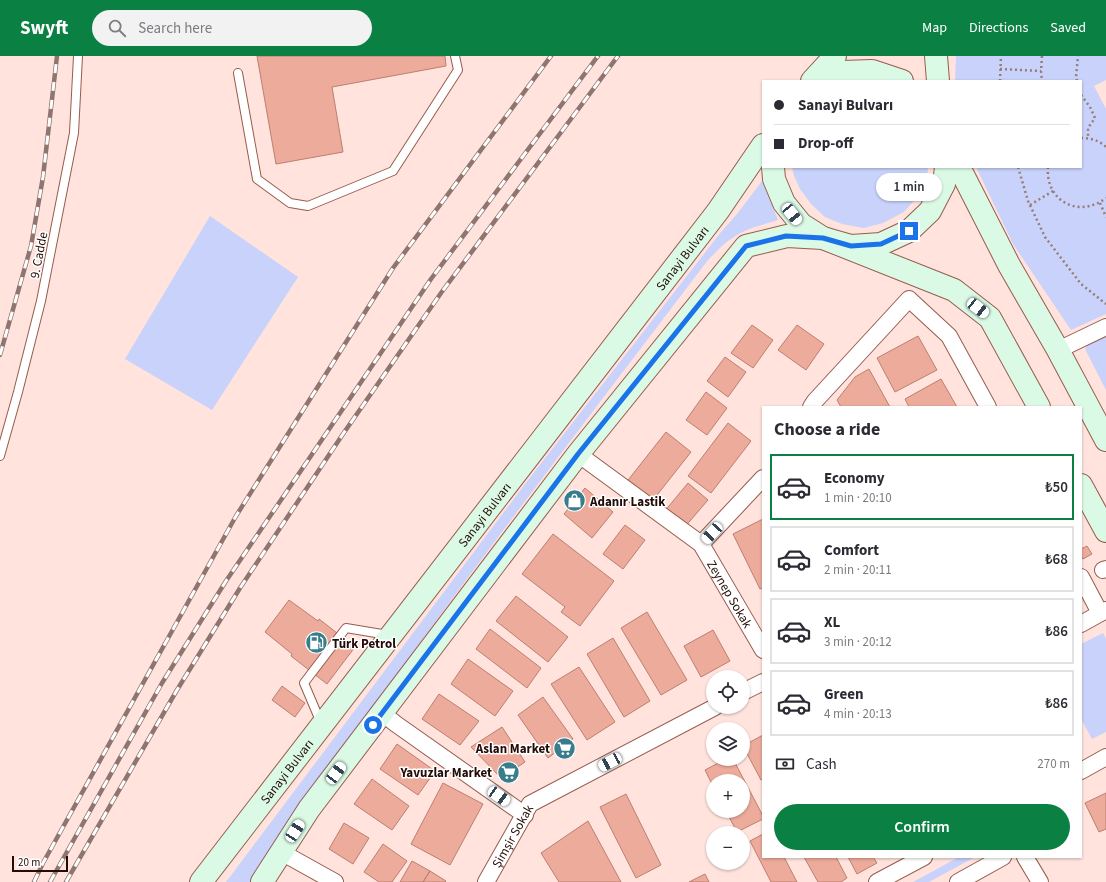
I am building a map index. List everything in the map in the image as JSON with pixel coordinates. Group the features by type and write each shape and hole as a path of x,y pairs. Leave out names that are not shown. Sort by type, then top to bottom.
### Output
{"main road":[{"path":"813,80 835,56"},
{"path":"936,56 938,80"},
{"path":"822,80 842,72 872,71 899,80"},
{"name":"Sanayi Bulvarı","path":"201,882 718,211 762,146"},
{"path":"773,168 774,179 784,203 800,224 823,238 954,290 990,318 1038,406"},
{"path":"262,882 309,809 578,454 746,246 786,236 823,238 851,246 881,244 909,231 930,211 944,184 946,168"},
{"path":"960,168 1009,265 1058,350 1106,440"},
{"path":"1082,487 1106,531"}],"street":[{"path":"815,405 909,299 948,336 987,406"},
{"path":"1058,350 1106,327"},
{"name":"Zeynep Sokak","path":"578,454 701,544 762,648"},
{"path":"701,544 762,479"},
{"path":"1082,579 1103,611 1082,623"},
{"path":"750,688 762,682"},
{"name":"Şimşir Sokak","path":"486,882 530,804 706,712"},
{"path":"382,713 525,815"},
{"path":"1082,770 1106,757"},
{"path":"281,852 335,882"},
{"path":"877,882 922,858"},
{"path":"958,882 1001,858"},
{"path":"1026,858 1040,882"}],"lane":[{"name":"9. Cadde","path":"0,456 41,301 74,133 78,56"},
{"path":"238,73 257,179 290,203 308,206 393,171 458,70 455,56"},
{"path":"322,725 304,683 346,628 391,636"}],"path":[{"path":"1000,80 1001,56"},
{"path":"1042,56 1042,80"},
{"path":"1077,80 1078,56"},
{"path":"1000,69 1041,71"},
{"path":"1082,96 1090,107 1095,118 1088,128 1088,138"},
{"path":"1082,138 1093,139 1106,147"},
{"path":"1018,168 1030,205 1045,237 1081,284 1106,304"},
{"path":"1048,168 1048,176 1051,187 1057,197 1066,204 1077,207 1089,207 1100,203 1106,198"},
{"path":"1030,205 1053,191"},
{"path":"1100,203 1106,217"}],"shaded area":[{"path":"956,56 1106,56 1106,80 1094,86 1106,109 1106,314 1071,330 1013,244 976,168 1082,168 1082,80 955,80"},
{"path":"792,168 928,168 927,179 920,194 904,212 883,223 864,228 842,224 825,217 811,204 800,189"},
{"path":"762,181 778,220 750,229 730,239 708,260 475,568 361,724 250,882 226,882 525,484"},
{"path":"210,216 298,277 212,410 125,359"},
{"path":"1106,334 1106,390 1085,349 1090,341"},
{"path":"1103,633 1106,639 1106,732 1092,739 1082,721 1082,644"},
{"path":"957,858 973,858 929,882 913,882"}],"building":[{"path":"257,56 445,56 446,66 332,87 343,152 276,164"},
{"path":"752,325 773,340 753,368 731,353"},
{"path":"797,325 824,344 806,370 778,350"},
{"path":"918,336 937,370 895,392 877,358"},
{"path":"725,357 746,372 728,397 707,381"},
{"path":"869,369 889,406 840,406 837,400 855,377"},
{"path":"941,379 956,406 908,406 905,399"},
{"path":"706,392 727,408 707,435 686,420"},
{"path":"728,423 751,441 711,493 688,476"},
{"path":"666,432 691,452 650,504 625,484"},
{"path":"688,483 708,500 684,528 664,512"},
{"path":"585,488 613,512 592,538 564,514"},
{"path":"762,520 762,588 760,589 733,534"},
{"path":"625,525 645,540 623,569 603,554"},
{"path":"553,534 614,581 580,626 561,612 565,607 522,574"},
{"path":"1087,546 1092,554 1083,559 1082,548"},
{"path":"516,596 568,637 548,662 496,621"},
{"path":"289,600 318,621 319,619 355,647 327,684 291,656 292,654 265,632"},
{"path":"647,612 687,680 661,695 621,628"},
{"path":"490,629 541,668 527,688 476,649"},
{"path":"713,630 730,661 714,670 706,670 706,674 701,677 684,646"},
{"path":"613,638 650,701 624,717 587,654"},
{"path":"468,659 513,691 495,716 451,684"},
{"path":"579,667 615,722 587,740 551,684"},
{"path":"282,686 305,703 295,717 272,700"},
{"path":"439,694 479,721 460,745 422,719"},
{"path":"543,697 573,739 548,758 518,715"},
{"path":"502,727 525,762 501,778 471,747"},
{"path":"762,736 762,780 750,759 750,742"},
{"path":"397,744 435,771 418,795 380,769"},
{"path":"713,766 737,766 741,774 707,774 705,770"},
{"path":"372,779 409,806 392,830 354,804"},
{"path":"443,783 483,804 450,865 411,844"},
{"path":"750,791 762,814 762,820 749,826 734,826 730,818 750,818"},
{"path":"1106,793 1106,829 1099,832 1085,803"},
{"path":"626,794 661,865 636,878 600,807"},
{"path":"588,821 621,882 559,882 541,853"},
{"path":"344,823 369,838 353,864 329,849"},
{"path":"762,835 762,858 785,858 797,882 771,882 750,841"},
{"path":"383,844 407,861 392,882 379,882 364,872"},
{"path":"805,858 837,858 847,878 841,882 818,882"},
{"path":"849,858 874,858 877,863 857,874"},
{"path":"412,861 430,871 423,882 400,882"},
{"path":"430,871 446,881 423,882"},
{"path":"705,874 709,882 689,882"}],"railway":[{"path":"0,355 31,246 43,177 57,56"},
{"path":"34,882 43,863 236,516 393,268 551,56"},
{"path":"50,882 162,683 226,581 431,279 598,56"},
{"path":"66,882 177,690 240,588 343,434 441,293 618,56"}],"place":[{"name":"Adanır Lastik","path":"574,501"},
{"name":"Türk Petrol","path":"316,643"},
{"name":"Aslan Market","path":"565,748"},
{"name":"Yavuzlar Market","path":"508,772"}],"route":[{"path":"373,725 578,454 746,246 786,236 823,238 851,246 881,244 909,231"}]}
